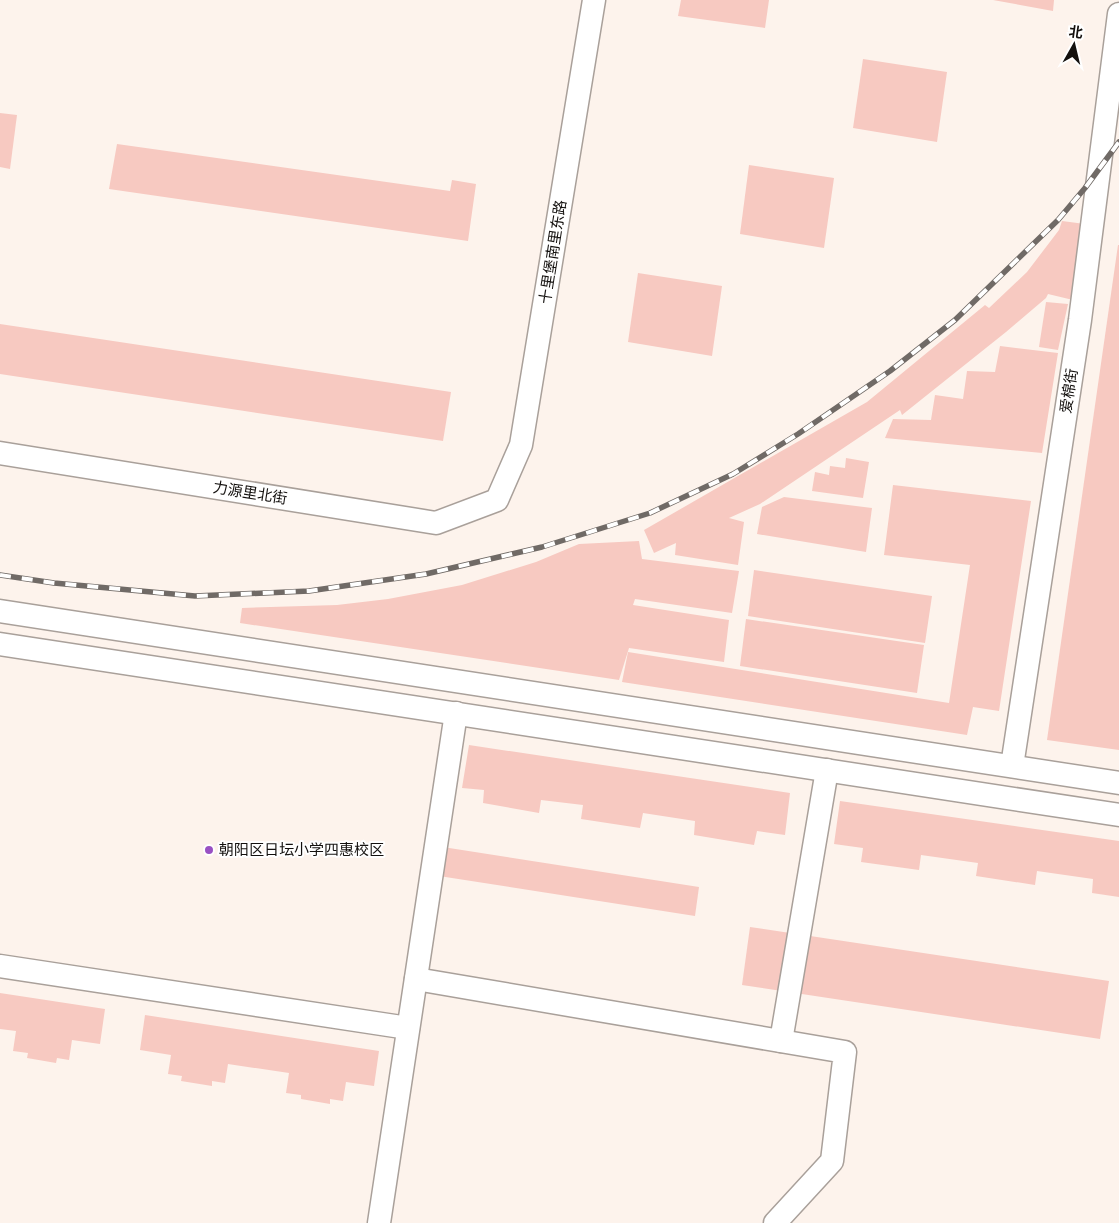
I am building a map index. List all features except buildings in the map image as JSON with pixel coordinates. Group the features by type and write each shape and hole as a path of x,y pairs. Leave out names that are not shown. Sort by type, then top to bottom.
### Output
{"street":[{"name":"十里堡南里东路","path":"497,500 521,445 594,0"},
{"name":"爱棉街","path":"1012,766 1079,330 1119,14"},
{"name":"力源里北街","path":"0,453 436,523 497,500"},
{"path":"0,611 1119,783"},
{"path":"0,644 1119,815"},
{"path":"379,1223 456,713"},
{"path":"781,1041 826,770"},
{"path":"0,966 408,1028"},
{"path":"416,979 845,1052 832,1161 775,1223"}],"railway":[{"path":"0,575 54,583 195,596 309,591 426,574 542,547 650,513 733,474 798,434 890,371 955,320 1058,220 1085,188 1119,142"}],"place":[{"name":"朝阳区日坛小学四惠校区","path":"209,850"}]}
